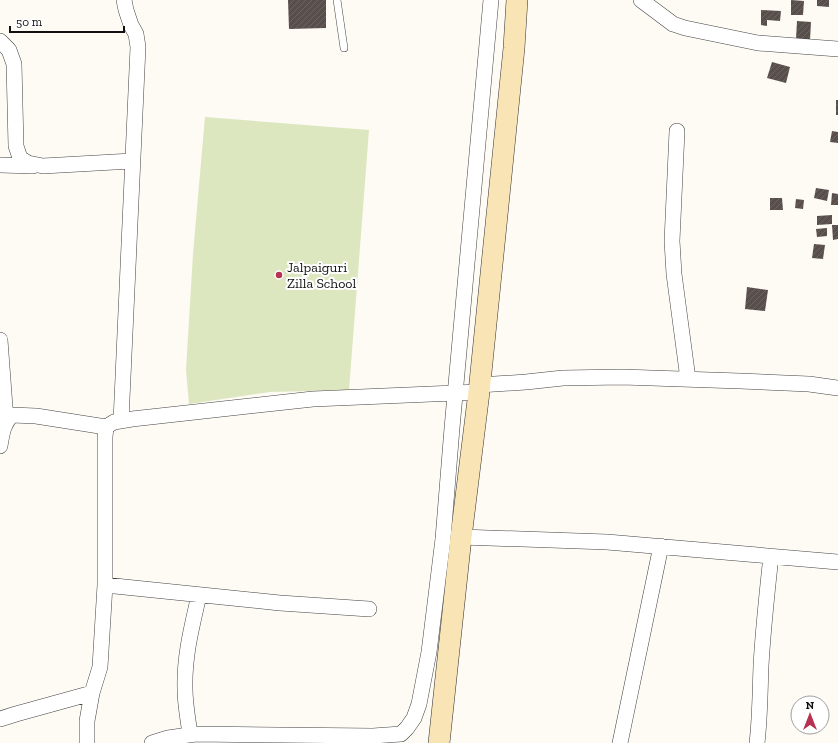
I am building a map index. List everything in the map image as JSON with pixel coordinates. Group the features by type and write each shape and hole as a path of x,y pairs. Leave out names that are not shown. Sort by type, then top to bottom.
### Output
{"street":[{"path":"121,421 138,47 136,34 131,25 124,0"},
{"path":"152,743 190,734 373,736 401,739 414,718 419,704 429,652 443,539 491,0"},
{"path":"439,743 461,537 479,389 514,48 517,0"},
{"path":"641,0 674,24 685,28 758,43 838,49"},
{"path":"0,41 9,50 14,64 16,146 20,158 28,163 43,166"},
{"path":"677,131 672,240 674,274 688,378"},
{"path":"0,165 43,166 132,161"},
{"path":"0,340 6,420 2,431 0,446"},
{"path":"6,420 12,415 36,416 106,427 114,422 121,421 313,398 455,394 479,389 578,378 622,376 809,384 838,388"},
{"path":"87,743 87,721 92,693 100,667 105,585 106,427"},
{"path":"461,537 607,542 838,562"},
{"path":"620,743 661,546"},
{"path":"757,743 762,647 771,556"},
{"path":"105,585 280,603 369,609"},
{"path":"190,734 185,690 185,669 187,649 199,594"},
{"path":"0,720 16,714 92,693"}],"lane":[{"path":"337,0 344,48"}],"green space":[{"path":"205,117 369,130 349,390 270,392 189,404 186,370 193,254"}],"building":[{"path":"288,0 326,0 326,28 289,29"},
{"path":"791,0 804,1 803,15 791,15"},
{"path":"817,0 829,0 829,7 817,6"},
{"path":"761,10 781,11 780,21 767,20 767,26 761,25"},
{"path":"797,21 811,22 810,40 796,39"},
{"path":"772,62 790,67 786,83 767,78"},
{"path":"836,100 838,100 838,115 836,115"},
{"path":"832,131 838,132 838,143 830,142"},
{"path":"816,188 829,190 827,201 814,198"},
{"path":"832,193 838,194 838,205 831,205"},
{"path":"770,198 782,198 783,210 770,210"},
{"path":"796,199 804,200 803,209 795,208"},
{"path":"832,215 832,224 817,225 817,216"},
{"path":"832,225 838,225 838,239 833,240"},
{"path":"827,228 827,236 817,237 816,229"},
{"path":"814,244 825,245 823,259 812,258"},
{"path":"747,287 768,290 765,311 745,309"}],"place":[{"name":"Jalpaiguri Zilla School","path":"279,275"}]}
